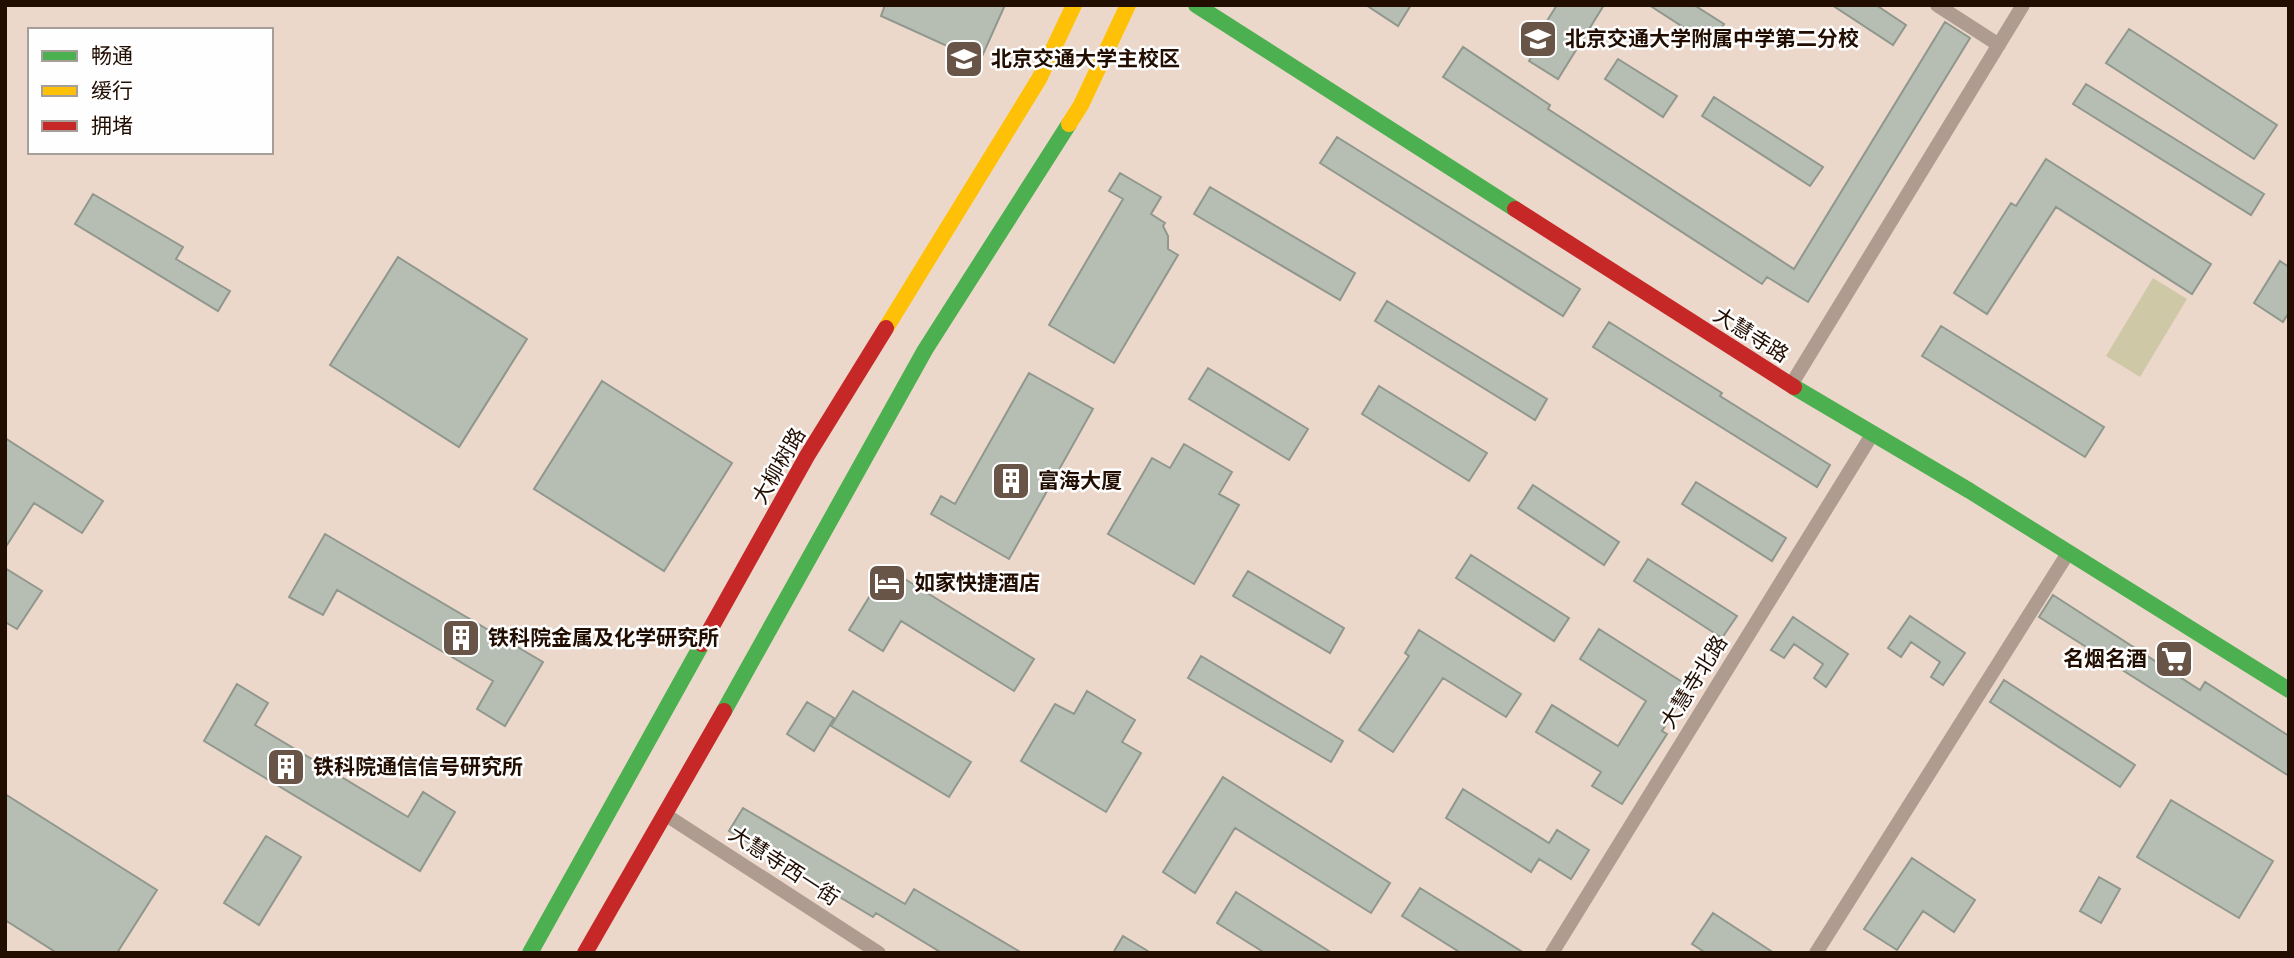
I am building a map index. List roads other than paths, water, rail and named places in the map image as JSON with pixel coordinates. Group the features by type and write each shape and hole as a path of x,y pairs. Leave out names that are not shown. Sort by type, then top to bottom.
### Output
{"main road":[{"name":"大柳树路","path":"530,953 807,456 1039,79 1073,5"},
{"path":"585,953 666,816 925,350 1081,105 1128,5"},
{"name":"大慧寺路","path":"1196,5 1791,385 2289,690"}],"street":[{"path":"1937,5 1999,45"},
{"path":"1791,385 2024,5"},
{"name":"大慧寺北路","path":"1552,953 1873,433"},
{"path":"1816,953 2068,553"},
{"name":"大慧寺西一街","path":"666,816 879,953"}],"place":[{"name":"北京交通大学附属中学第二分校","path":"1538,39"},
{"name":"北京交通大学主校区","path":"964,59"},
{"name":"富海大厦","path":"1011,481"},
{"name":"如家快捷酒店","path":"887,583"},
{"name":"铁科院金属及化学研究所","path":"461,638"},
{"name":"名烟名酒","path":"2174,659"},
{"name":"铁科院通信信号研究所","path":"286,767"}]}
